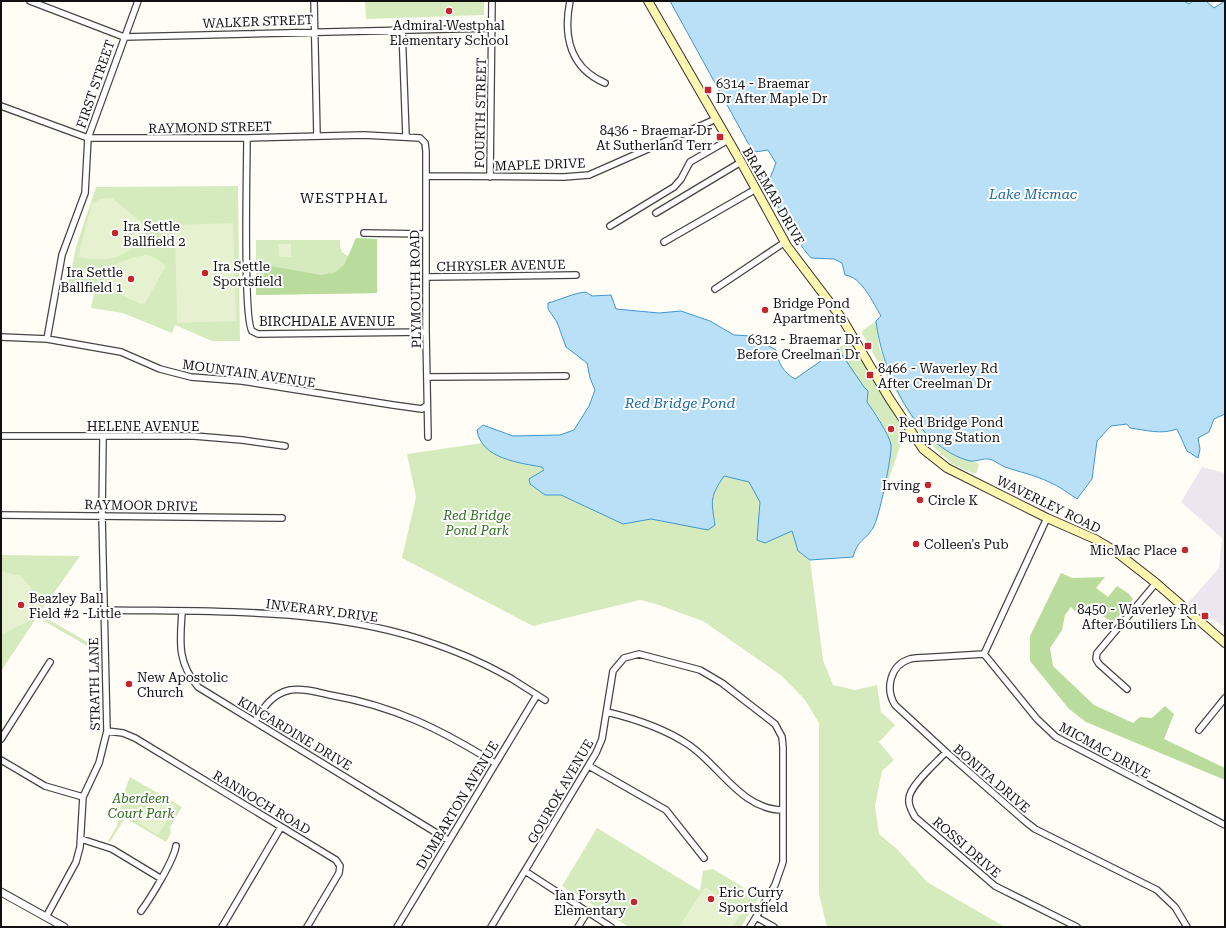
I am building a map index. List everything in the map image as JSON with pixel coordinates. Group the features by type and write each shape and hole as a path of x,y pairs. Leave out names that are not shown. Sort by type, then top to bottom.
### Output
{"main road":[{"name":"BRAEMAR DRIVE","path":"648,1 741,162 785,242 843,320 889,398"},
{"name":"WAVERLEY ROAD","path":"889,398 912,434 928,455 947,468 1047,518 1095,539 1115,551 1156,583 1225,643"}],"street":[{"name":"WALKER STREET","path":"30,1 124,37 315,31 493,28"},
{"name":"FIRST STREET","path":"47,339 62,255 85,193 88,138 138,1"},
{"path":"314,1 317,136"},
{"name":"FOURTH STREET","path":"490,177 493,28 492,1"},
{"path":"570,1 566,28 571,47 592,78 605,84"},
{"path":"402,29 406,136"},
{"name":"RAYMOND STREET","path":"1,106 88,138 416,136 423,140"},
{"name":"MAPLE DRIVE","path":"426,176 490,177 589,175 716,119"},
{"name":"BIRCHDALE AVENUE","path":"247,138 247,276 249,322 252,331 258,334 426,332"},
{"name":"PLYMOUTH ROAD","path":"423,140 426,146 425,234 428,377 426,406 428,437"},
{"path":"610,226 674,188 681,179 690,162 728,140"},
{"path":"656,213 741,162"},
{"path":"664,242 756,189"},
{"path":"364,233 425,234"},
{"path":"715,289 785,242"},
{"name":"CHRYSLER AVENUE","path":"427,277 576,275"},
{"name":"MOUNTAIN AVENUE","path":"1,337 47,339 121,352 160,369 191,377 242,381 422,409 426,406"},
{"path":"428,377 566,376"},
{"name":"HELENE AVENUE","path":"1,436 194,436 242,440 285,446"},
{"name":"STRATH LANE","path":"46,917 75,865 81,839 84,797 99,763 107,731 102,516 103,437"},
{"name":"RAYMOOR DRIVE","path":"1,516 282,518"},
{"path":"984,654 1047,518"},
{"path":"1127,689 1099,664 1096,659 1097,653 1156,583"},
{"name":"INVERARY DRIVE","path":"104,610 255,613 319,618 382,628 451,650 511,678 545,700"},
{"name":"KINCARDINE DRIVE","path":"182,612 180,651 184,666 192,680 209,694 448,840"},
{"name":"GOUROK AVENUE","path":"491,927 589,766 602,739 613,671 620,662 628,656 639,654 700,670 713,677 772,720 778,729 783,742 782,862 780,872 750,927"},
{"name":"BONITA DRIVE","path":"984,654 910,660 897,668 891,680 890,691 895,705 1014,812 1036,829 1156,890 1175,907 1187,927"},
{"name":"MICMAC DRIVE","path":"984,654 1037,719 1056,737 1225,825"},
{"path":"1,739 50,662"},
{"path":"254,721 265,704 273,698 290,690 305,690 349,698 388,708 448,734 495,762"},
{"name":"DUMBARTON AVENUE","path":"397,927 495,762 537,695"},
{"path":"1199,730 1225,698"},
{"path":"607,712 639,720 684,742 705,758 755,803 768,808 783,810"},
{"name":"RANNOCH ROAD","path":"107,731 123,733 135,738 334,858 340,866 339,873 307,927"},
{"name":"ROSSI DRIVE","path":"946,752 912,790 909,799 909,806 915,816 995,886 1077,927"},
{"path":"1,760 45,786 84,797"},
{"path":"589,766 666,810 704,858"},
{"path":"222,927 281,827"},
{"path":"81,839 112,849 160,878"},
{"path":"141,911 172,858 176,846"},
{"path":"525,871 611,927"},
{"path":"1,892 64,927"},
{"path":"578,927 588,911"},
{"path":"756,917 774,927"}],"shaded area":[{"path":"1202,467 1225,473 1225,627 1188,603 1219,568 1222,538 1181,502"}],"green space":[{"path":"365,1 484,1 484,15 366,19"},
{"path":"238,186 240,341 212,341 175,325 172,333 123,313 91,308 95,289 68,286 76,247 96,187"},
{"name":"Ira Settle Ballfield 2","path":"112,198 148,228 136,246 119,256 99,260 78,257 92,204 100,199"},
{"name":"Ira Settle Sportsfield","path":"233,223 236,321 177,323 175,225"},
{"path":"356,238 377,239 377,293 256,295 256,279 264,275 265,265 321,275 334,273 344,265"},
{"path":"256,240 340,240 342,252 349,257 377,293 256,295"},
{"path":"278,244 291,244 291,257 279,257"},
{"name":"Ira Settle Ballfield 1","path":"147,255 157,259 166,266 145,303 141,304 113,291 103,283 105,276 113,266 126,260"},
{"path":"876,321 879,347 890,377 909,412 940,447 979,464 977,472 974,474 952,464 923,437 862,333 863,330"},
{"path":"850,339 905,432 885,490 891,444 879,418 867,402 868,391 838,349"},
{"name":"Red Bridge Pond Park","path":"483,443 494,454 501,458 518,463 542,467 544,470 530,484 545,495 561,495 624,524 651,519 708,530 715,525 712,504 716,489 724,476 749,482 760,502 757,540 765,543 792,531 798,551 810,560 823,660 833,685 855,690 877,685 881,712 895,725 879,742 894,760 882,771 875,806 879,834 898,850 927,882 1005,927 827,927 819,894 819,723 805,700 782,676 703,621 656,604 640,600 533,626 402,558 416,497 407,454"},
{"path":"1,555 80,556 39,614 96,647 96,651 37,617 1,671"},
{"name":"Beazley Ball Field #2 -Little","path":"1,571 21,576 38,596 43,614 1,635"},
{"path":"1061,573 1072,578 1105,577 1096,588 1108,597 1117,586 1128,593 1133,599 1113,623 1089,606 1080,616 1071,607 1065,615 1062,630 1050,648 1053,666 1094,705 1133,723 1140,717 1152,718 1165,706 1174,714 1164,739 1225,768 1225,780 1086,722 1069,709 1030,661 1030,636"},
{"name":"Aberdeen Court Park","path":"130,777 182,807 170,827 171,833 166,842 125,818 110,842 108,841 117,826 122,798"},
{"path":"157,794 176,806 158,835 139,823"},
{"path":"597,828 700,891 703,871 713,869 759,897 741,927 629,927 562,886"},
{"name":"Eric Curry Sportsfield","path":"705,887 743,911 732,927 679,927"}],"water":[{"name":"Lake Micmac","path":"670,1 1184,1 1189,4 1193,1 1206,1 1214,8 1225,1 1225,414 1214,419 1209,432 1198,438 1200,449 1198,458 1187,451 1177,429 1159,432 1130,428 1127,424 1111,426 1097,441 1092,479 1077,499 1053,484 1033,475 1005,467 989,459 970,461 951,453 933,440 918,424 905,405 894,384 880,341 876,321 881,316 871,298 857,280 845,275 842,263 834,259 811,258 797,240 767,183 776,163 768,150 755,152 748,143"},
{"name":"Red Bridge Pond","path":"586,292 592,296 611,295 616,309 659,313 681,311 710,321 734,335 751,336 776,350 782,367 795,379 838,349 868,391 867,402 885,430 891,445 885,487 876,522 870,532 859,543 853,557 810,560 798,551 792,531 765,543 757,540 760,502 749,482 724,476 716,489 712,504 715,525 708,530 651,519 623,524 561,495 545,495 530,484 529,479 544,470 542,467 523,464 503,458 486,447 480,440 477,430 483,425 513,436 560,435 574,430 589,406 595,390 590,378 587,363 566,347 557,322 548,309 548,303"}],"place":[{"name":"Admiral Westphal Elementary School","path":"449,11"},
{"name":"6314 - Braemar Dr After Maple Dr","path":"708,90"},
{"name":"8436 - Braemar Dr At Sutherland Terr","path":"720,137"},
{"name":"Ira Settle Ballfield 2","path":"115,233"},
{"name":"Ira Settle Sportsfield","path":"205,273"},
{"name":"Ira Settle Ballfield 1","path":"131,279"},
{"name":"Bridge Pond Apartments","path":"765,310"},
{"name":"6312 - Braemar Dr Before Creelman Dr","path":"868,346"},
{"name":"8466 - Waverley Rd After Creelman Dr","path":"870,375"},
{"name":"Red Bridge Pond Pumpng Station","path":"891,429"},
{"name":"Irving","path":"928,485"},
{"name":"Circle K","path":"920,500"},
{"name":"Colleen's Pub","path":"916,544"},
{"name":"MicMac Place","path":"1185,550"},
{"name":"Beazley Ball Field #2 -Little","path":"21,605"},
{"name":"8450 - Waverley Rd After Boutiliers Ln","path":"1205,616"},
{"name":"New Apostolic Church","path":"129,684"},
{"name":"Eric Curry Sportsfield","path":"711,899"},
{"name":"Ian Forsyth Elementary","path":"634,902"}],"district":[{"name":"WESTPHAL","path":"344,198"}]}
